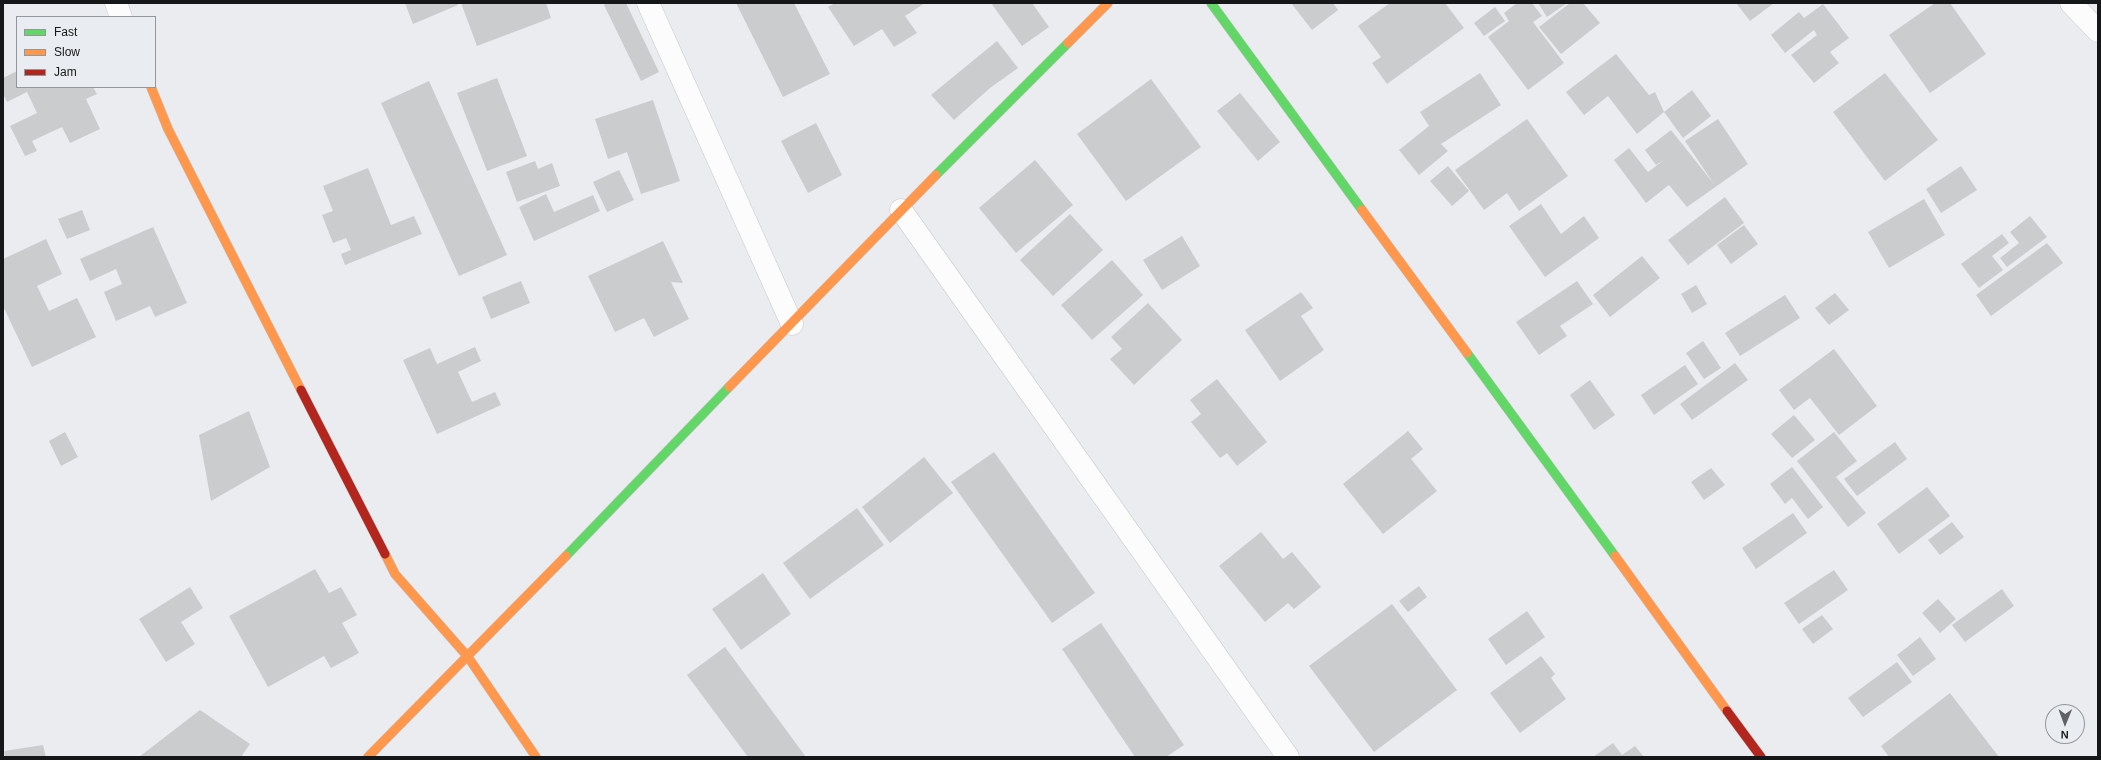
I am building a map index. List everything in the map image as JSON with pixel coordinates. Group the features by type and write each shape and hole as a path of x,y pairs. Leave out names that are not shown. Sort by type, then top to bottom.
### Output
{"street":[{"path":"116,3 121,16"},
{"path":"648,3 792,324"},
{"path":"368,757 468,657 901,210 1108,3"},
{"path":"1211,3 1761,757"},
{"path":"2071,3 2098,31"},
{"path":"151,88 168,129 394,574 468,657 536,757"},
{"path":"901,210 1288,757"}],"building":[{"path":"405,3 457,3 458,5 413,24"},
{"path":"461,3 546,3 551,18 477,46"},
{"path":"607,3 626,3 659,72 641,81 604,5"},
{"path":"736,3 794,3 830,74 783,97"},
{"path":"835,3 925,3 905,16 917,33 894,47 882,29 854,46 828,7"},
{"path":"991,3 1032,3 1049,27 1022,46"},
{"path":"1291,3 1333,3 1338,10 1312,30"},
{"path":"1390,3 1445,3 1464,28 1387,84 1372,63 1381,57 1358,26"},
{"path":"1517,3 1532,3 1542,16 1533,22 1564,63 1528,90 1488,37 1509,21 1504,13"},
{"path":"1538,3 1567,3 1547,17"},
{"path":"1570,3 1583,3 1600,23 1561,54 1539,27"},
{"path":"1736,3 1774,3 1750,21"},
{"path":"1935,3 1950,3 1986,54 1930,93 1889,35"},
{"path":"1823,4 1849,38 1830,52 1839,63 1814,83 1791,55 1817,35 1814,30 1785,53 1771,35 1799,12 1804,18"},
{"path":"1495,7 1505,21 1484,36 1474,23"},
{"path":"997,41 1018,68 990,88 954,120 931,95"},
{"path":"1616,54 1649,95 1655,92 1664,112 1637,134 1608,96 1584,115 1566,92"},
{"path":"16,72 16,88 94,88 97,94 86,99 100,129 70,143 62,127 32,141 37,151 25,156 10,126 37,113 27,92 7,102 3,94 3,78"},
{"path":"1480,73 1501,105 1441,144 1448,151 1419,175 1399,150 1429,126 1420,112"},
{"path":"1885,73 1938,140 1885,181 1833,112"},
{"path":"497,78 527,156 487,171 457,93"},
{"path":"1151,79 1201,147 1126,201 1077,134"},
{"path":"429,81 507,255 459,276 381,103"},
{"path":"1692,90 1711,116 1683,138 1664,112"},
{"path":"1240,93 1280,142 1258,161 1217,111"},
{"path":"653,100 680,181 641,194 627,152 608,159 595,119"},
{"path":"1527,119 1568,176 1519,211 1507,193 1484,210 1455,170"},
{"path":"1718,119 1748,164 1687,207 1669,185 1646,203 1614,160 1629,148 1648,172 1664,160 1656,165 1645,150 1671,130 1714,184 1685,141"},
{"path":"816,123 842,175 808,193 781,141"},
{"path":"1035,160 1073,205 1016,253 979,208"},
{"path":"535,161 538,169 552,163 560,186 517,202 506,172"},
{"path":"1448,166 1469,191 1452,206 1430,181"},
{"path":"1961,166 1977,190 1941,213 1926,189"},
{"path":"368,168 391,225 414,216 422,234 345,265 341,254 351,250 346,238 333,243 322,215 333,211 323,186"},
{"path":"619,170 634,200 607,212 593,182"},
{"path":"546,194 554,212 593,195 600,211 534,241 519,207"},
{"path":"1725,197 1744,223 1688,265 1668,240"},
{"path":"1924,199 1945,235 1889,268 1868,232"},
{"path":"1541,204 1561,234 1584,216 1599,238 1545,277 1509,226"},
{"path":"82,210 90,230 67,239 58,219"},
{"path":"1070,214 1103,250 1053,296 1020,260"},
{"path":"2030,216 2047,237 2007,267 2000,258 2019,243 2010,232"},
{"path":"1744,225 1758,244 1731,264 1717,245"},
{"path":"153,227 187,303 155,317 150,306 116,321 104,292 122,284 116,269 90,281 80,259"},
{"path":"2002,234 2009,243 1992,256 2003,270 1979,288 1961,264"},
{"path":"1182,236 1200,266 1162,290 1143,260"},
{"path":"46,239 62,274 37,286 49,311 77,298 96,337 32,367 3,306 3,259"},
{"path":"663,241 683,283 671,282 689,319 654,337 644,318 615,332 588,276"},
{"path":"2047,243 2063,263 1991,316 1976,295"},
{"path":"1642,256 1660,278 1610,317 1593,295"},
{"path":"1112,260 1143,295 1092,340 1061,305"},
{"path":"521,281 530,303 491,319 482,297"},
{"path":"1577,281 1593,304 1560,326 1567,336 1539,355 1516,322"},
{"path":"1696,285 1707,304 1692,313 1681,294"},
{"path":"1301,292 1313,308 1301,316 1324,350 1280,381 1245,330"},
{"path":"1835,293 1849,310 1829,325 1815,308"},
{"path":"1785,295 1800,318 1740,356 1725,333"},
{"path":"1148,303 1182,340 1134,385 1110,359 1122,349 1111,337"},
{"path":"1703,341 1721,368 1704,379 1686,353"},
{"path":"475,347 481,361 458,372 472,402 495,392 501,405 437,434 403,360 430,348 437,364"},
{"path":"1834,349 1877,406 1839,435 1810,398 1794,410 1779,390"},
{"path":"1735,363 1748,380 1692,420 1680,404"},
{"path":"1685,365 1698,384 1654,415 1641,395"},
{"path":"1217,379 1267,442 1237,466 1227,453 1220,458 1191,422 1201,414 1190,400"},
{"path":"1590,380 1615,415 1594,430 1570,395"},
{"path":"249,411 270,467 211,501 199,435"},
{"path":"1794,415 1815,440 1792,458 1771,434"},
{"path":"1408,431 1423,449 1411,459 1437,491 1383,534 1343,484"},
{"path":"65,432 78,457 61,466 49,441"},
{"path":"1834,432 1857,461 1836,477 1866,513 1848,527 1797,461"},
{"path":"1895,442 1907,459 1857,496 1844,479"},
{"path":"994,452 1095,593 1052,623 951,482"},
{"path":"924,457 953,493 890,543 862,507"},
{"path":"1792,467 1823,507 1808,519 1792,498 1785,504 1770,484"},
{"path":"1711,468 1725,485 1704,500 1691,482"},
{"path":"1927,487 1950,516 1899,554 1877,524"},
{"path":"857,508 884,545 810,599 783,563"},
{"path":"1793,513 1807,533 1756,569 1742,548"},
{"path":"1952,522 1964,537 1940,555 1928,540"},
{"path":"1261,532 1283,559 1292,552 1321,587 1294,609 1288,603 1265,622 1219,566"},
{"path":"315,569 329,593 341,587 357,615 342,623 359,653 331,668 324,656 268,687 229,616"},
{"path":"1834,570 1848,590 1799,624 1784,603"},
{"path":"763,573 791,614 741,650 712,609"},
{"path":"1419,586 1427,597 1408,612 1399,601"},
{"path":"190,587 203,608 181,622 195,644 166,662 139,619"},
{"path":"2002,589 2014,606 1965,642 1952,625"},
{"path":"1938,599 1956,619 1940,633 1922,613"},
{"path":"1392,604 1457,690 1374,752 1309,666"},
{"path":"1527,611 1545,637 1506,665 1488,639"},
{"path":"1822,615 1833,629 1813,644 1802,629"},
{"path":"1101,623 1184,745 1166,757 1135,757 1062,649"},
{"path":"1920,637 1936,659 1913,676 1897,655"},
{"path":"725,647 806,757 748,757 687,675"},
{"path":"1541,656 1555,674 1551,678 1566,699 1520,733 1490,693"},
{"path":"1897,662 1912,682 1863,717 1848,698"},
{"path":"1950,693 1999,757 1889,757 1881,746"},
{"path":"200,710 250,744 241,757 139,757"},
{"path":"1613,743 1622,755 1635,746 1644,757 1593,757"},
{"path":"43,745 46,757 5,757 4,751"}],"traffic: fast":[{"path":"1211,3 1362,210"},
{"path":"936,175 1068,43"},
{"path":"1467,353 1615,556"},
{"path":"566,556 729,387"}],"traffic: slow":[{"path":"1068,43 1108,3"},
{"path":"151,88 168,129 301,390"},
{"path":"729,387 936,175"},
{"path":"1362,210 1467,353"},
{"path":"385,554 395,574 468,657 536,757"},
{"path":"368,757 566,556"},
{"path":"1615,556 1727,711"}],"traffic: jam":[{"path":"301,390 385,554"},
{"path":"1727,711 1761,757"}]}
